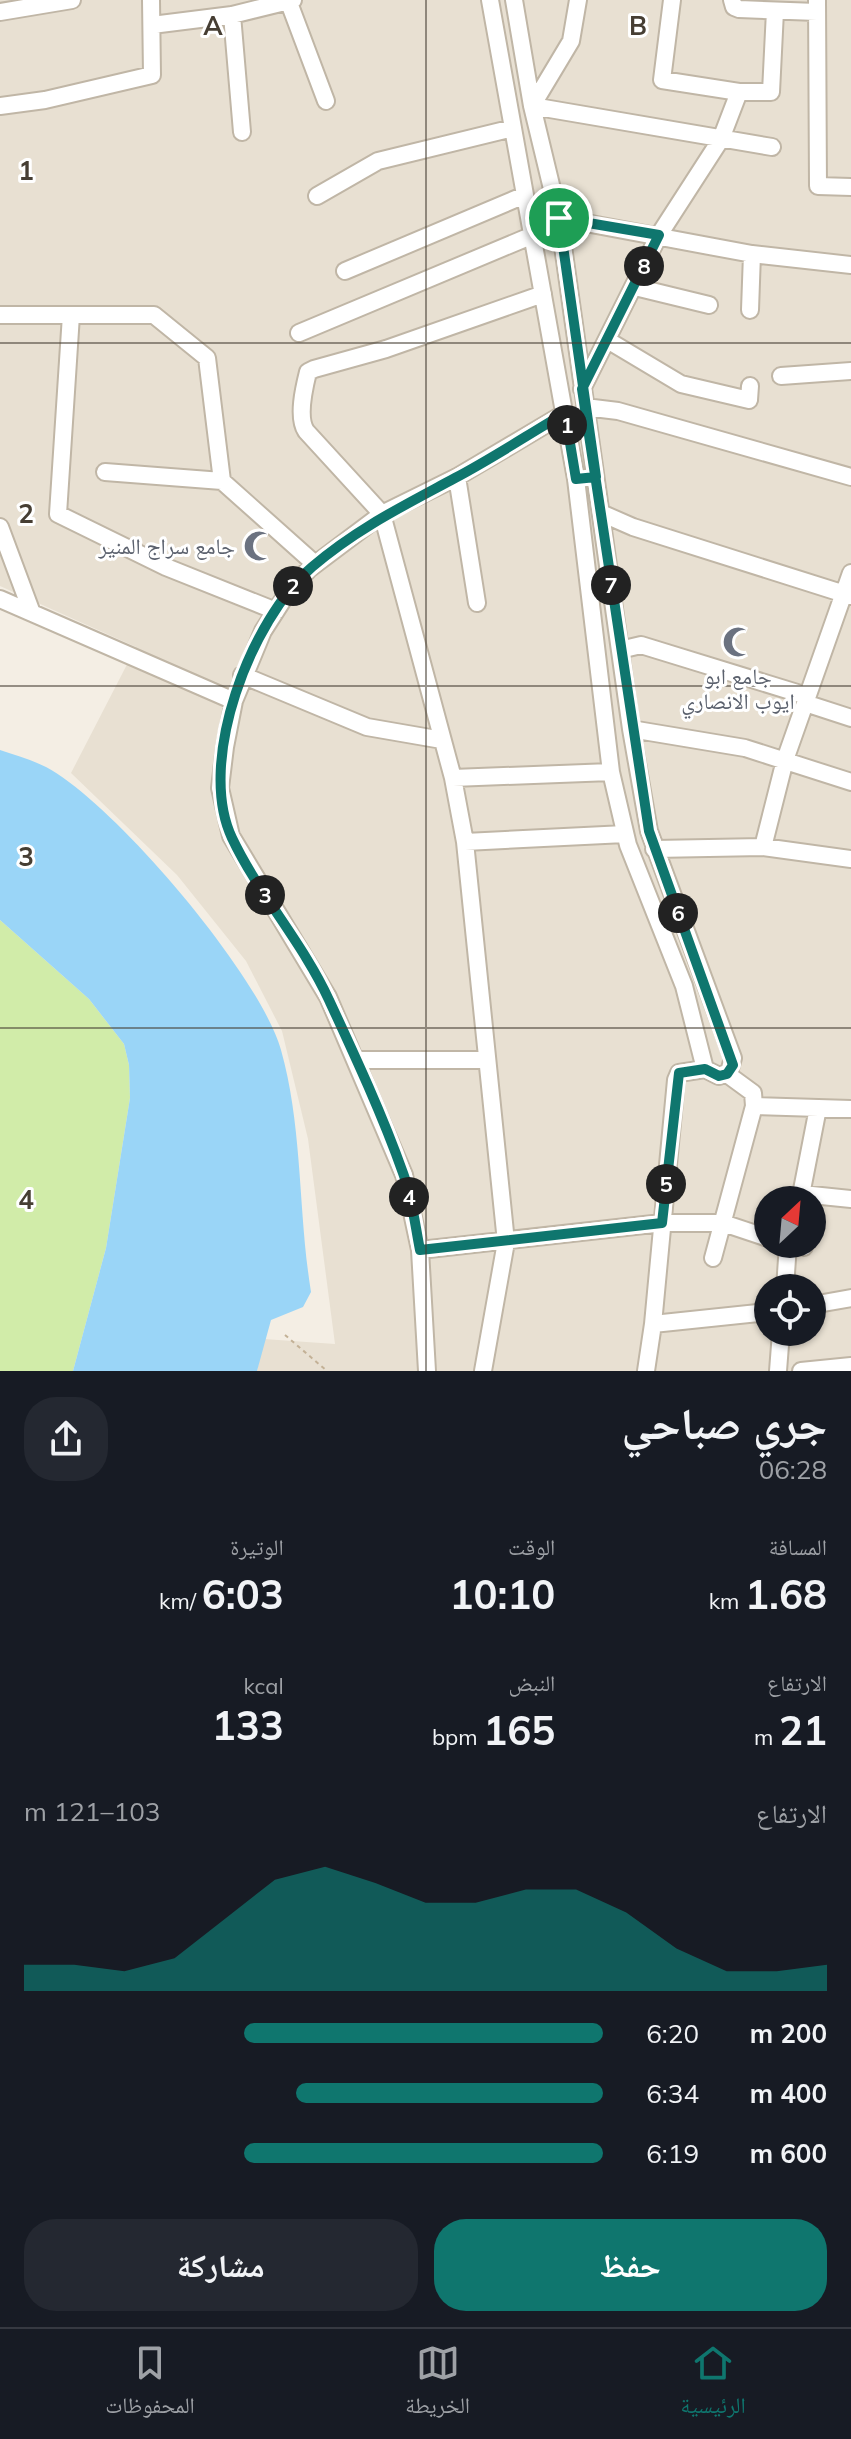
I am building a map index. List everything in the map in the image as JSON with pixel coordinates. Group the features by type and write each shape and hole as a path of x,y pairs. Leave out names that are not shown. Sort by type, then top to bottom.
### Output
{"street":[{"path":"0,12 42,2 72,0"},
{"path":"0,106 146,79 153,68 151,0"},
{"path":"152,25 232,15 290,0 326,101"},
{"path":"490,0 576,479 611,772 625,834 684,986 705,1069 715,1076 727,1074 753,1093 754,1106 713,1258"},
{"path":"514,0 532,106 559,218 631,729 654,849 733,1058 727,1074"},
{"path":"532,106 571,41 578,0"},
{"path":"672,0 662,80 739,92 771,92 775,11"},
{"path":"732,0 734,7 739,9 775,11 817,6 818,186 851,187"},
{"path":"232,15 242,132"},
{"path":"582,389 609,341 659,235 721,139 739,92"},
{"path":"532,106 772,147"},
{"path":"317,196 378,161 513,128"},
{"path":"345,271 525,195"},
{"path":"559,218 752,254 851,265"},
{"path":"299,333 533,235"},
{"path":"750,310 752,254"},
{"path":"635,287 709,305"},
{"path":"483,1371 506,1242 465,842 453,778 382,514 302,426 308,372 543,294"},
{"path":"0,315 154,315 207,358 222,481"},
{"path":"71,315 58,514 166,567 276,611"},
{"path":"609,341 681,384 749,400 750,386"},
{"path":"781,376 851,371"},
{"path":"585,407 618,411 851,477"},
{"path":"427,1371 420,1250 404,1175 328,997 231,836 220,788 234,701 242,675 288,592 315,564 382,514 457,477 565,413"},
{"path":"105,472 222,481 315,564"},
{"path":"457,477 477,603"},
{"path":"576,479 596,477"},
{"path":"601,513 633,527 847,594"},
{"path":"0,527 32,613"},
{"path":"763,847 785,760 847,594 851,573"},
{"path":"0,599 234,701"},
{"path":"620,650 641,645 851,718"},
{"path":"242,675 367,727 442,740"},
{"path":"631,729 745,748 851,782"},
{"path":"453,778 611,772"},
{"path":"465,842 625,834"},
{"path":"654,849 763,847 851,859"},
{"path":"355,1060 485,1060"},
{"path":"646,1371 676,1080 679,1073 705,1069"},
{"path":"754,1106 851,1109"},
{"path":"803,1186 818,1108"},
{"path":"826,1198 851,1199"},
{"path":"420,1250 662,1223 723,1223 754,1233"},
{"path":"826,1302 851,1298"},
{"path":"653,1324 754,1313"},
{"path":"778,1371 780,1346"},
{"path":"801,1371 851,1366"}],"path":[{"path":"285,1335 327,1371"}],"shaded area":[{"path":"0,0 851,0 851,1371 257,1371 264,1339 335,1344 308,1139 282,1031 246,961 177,875 71,773 136,647 0,586"}],"green space":[{"path":"0,920 89,999 124,1044 129,1065 130,1098 106,1248 73,1371 0,1371"}],"water":[{"path":"0,750 46,767 109,816 182,894 216,937 268,1018 281,1050 293,1109 311,1292 303,1307 271,1320 257,1371 73,1371 106,1248 130,1098 129,1065 124,1044 89,999 0,920"}],"place":[{"name":"جامع سراج المنير","path":"259,546"},
{"name":"جامع ابو ايوب الانصاري","path":"738,642"}],"route":[{"path":"559,218 585,407 596,477 576,479 565,413 457,477 382,514 309,569 288,592 263,631 242,675 225,747 220,788 231,836 328,997 404,1175 420,1250 662,1223 679,1073 705,1069 711,1075 719,1076 727,1074 733,1065 649,831 631,729 596,477 582,389 609,341 659,235 559,218"}]}
